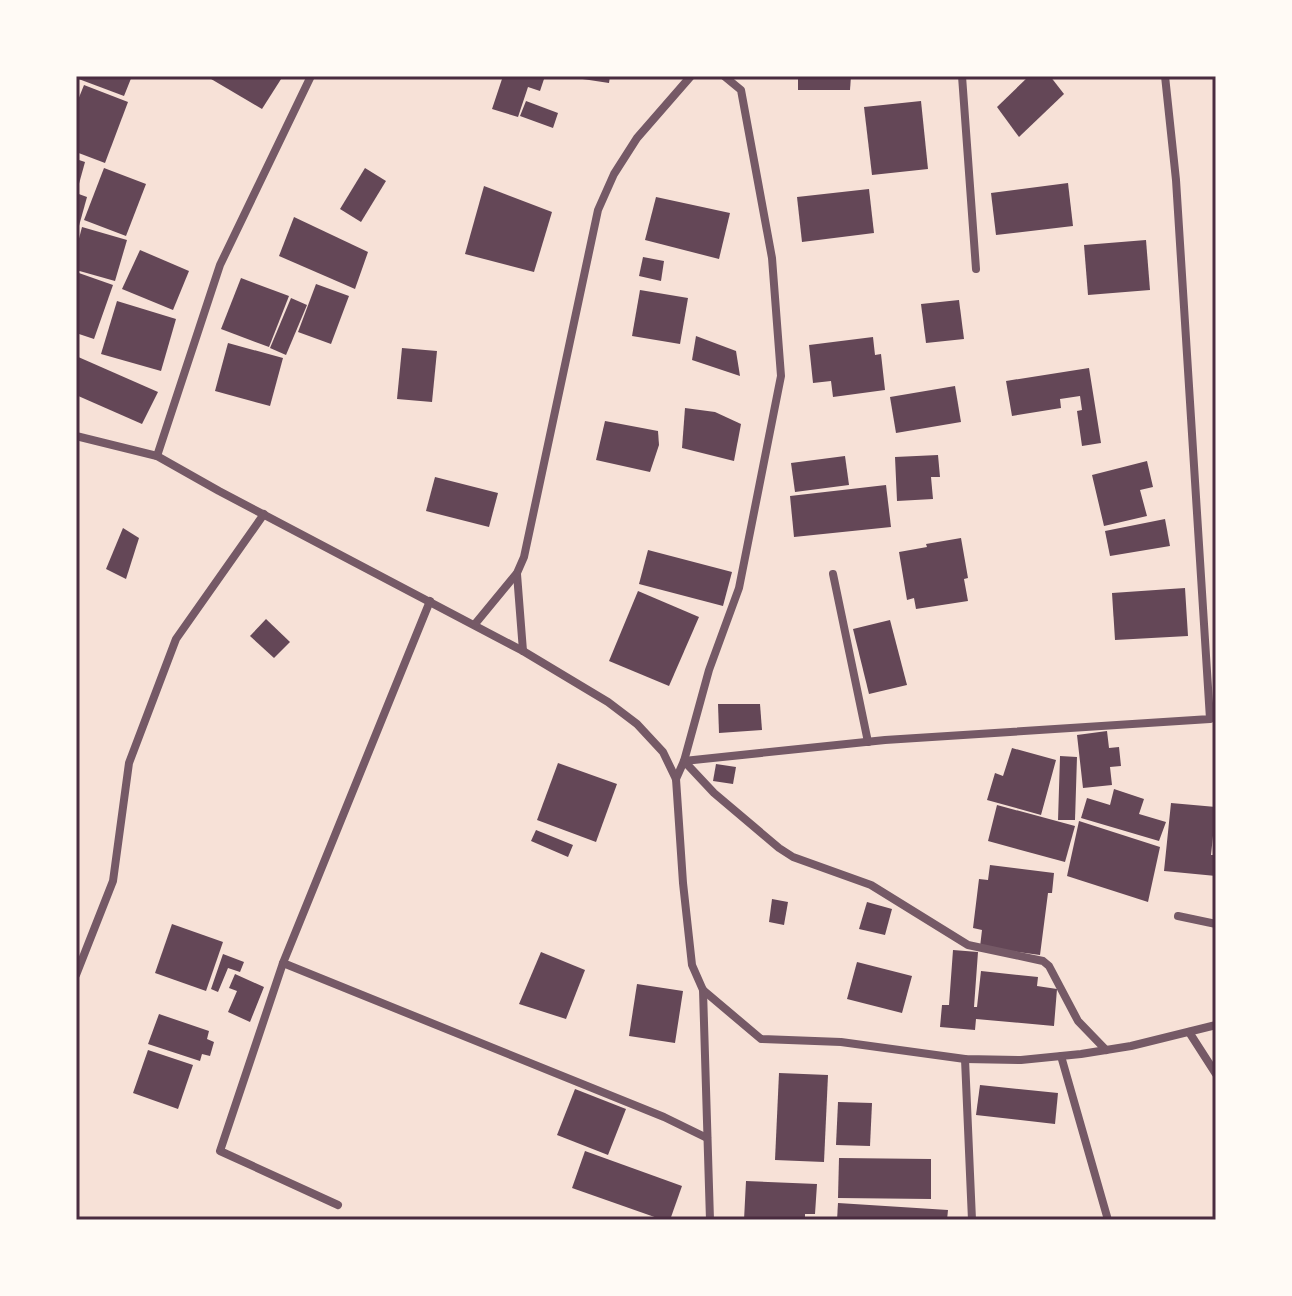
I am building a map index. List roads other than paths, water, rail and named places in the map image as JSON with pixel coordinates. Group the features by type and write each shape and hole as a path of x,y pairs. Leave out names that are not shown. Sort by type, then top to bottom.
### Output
{"street":[{"path":"157,456 220,265 311,76"},
{"path":"475,624 517,573 524,557 598,210 614,174 637,138 691,76"},
{"path":"676,779 684,761 709,670 739,588 781,376 772,258 744,105 741,90 724,76"},
{"path":"962,76 976,269"},
{"path":"684,761 868,742 1210,719 1177,195 1165,76"},
{"path":"76,436 157,456 475,624 608,702 637,724 663,752 676,779 692,965 703,990 710,1220"},
{"path":"76,975 113,881 129,763 176,639 264,514"},
{"path":"517,573 523,651"},
{"path":"833,574 868,742"},
{"path":"338,1205 220,1151 283,963 430,601"},
{"path":"684,761 714,793 793,857 871,885 968,945 1043,961 1049,966 1078,1021 1106,1050"},
{"path":"1178,916 1216,924"},
{"path":"283,963 664,1117 707,1138"},
{"path":"703,990 761,1039 841,1042 965,1059 1021,1060 1106,1050 1216,1025"},
{"path":"1189,1032 1216,1074"},
{"path":"1061,1056 1108,1220"},
{"path":"965,1059 972,1220"}]}
